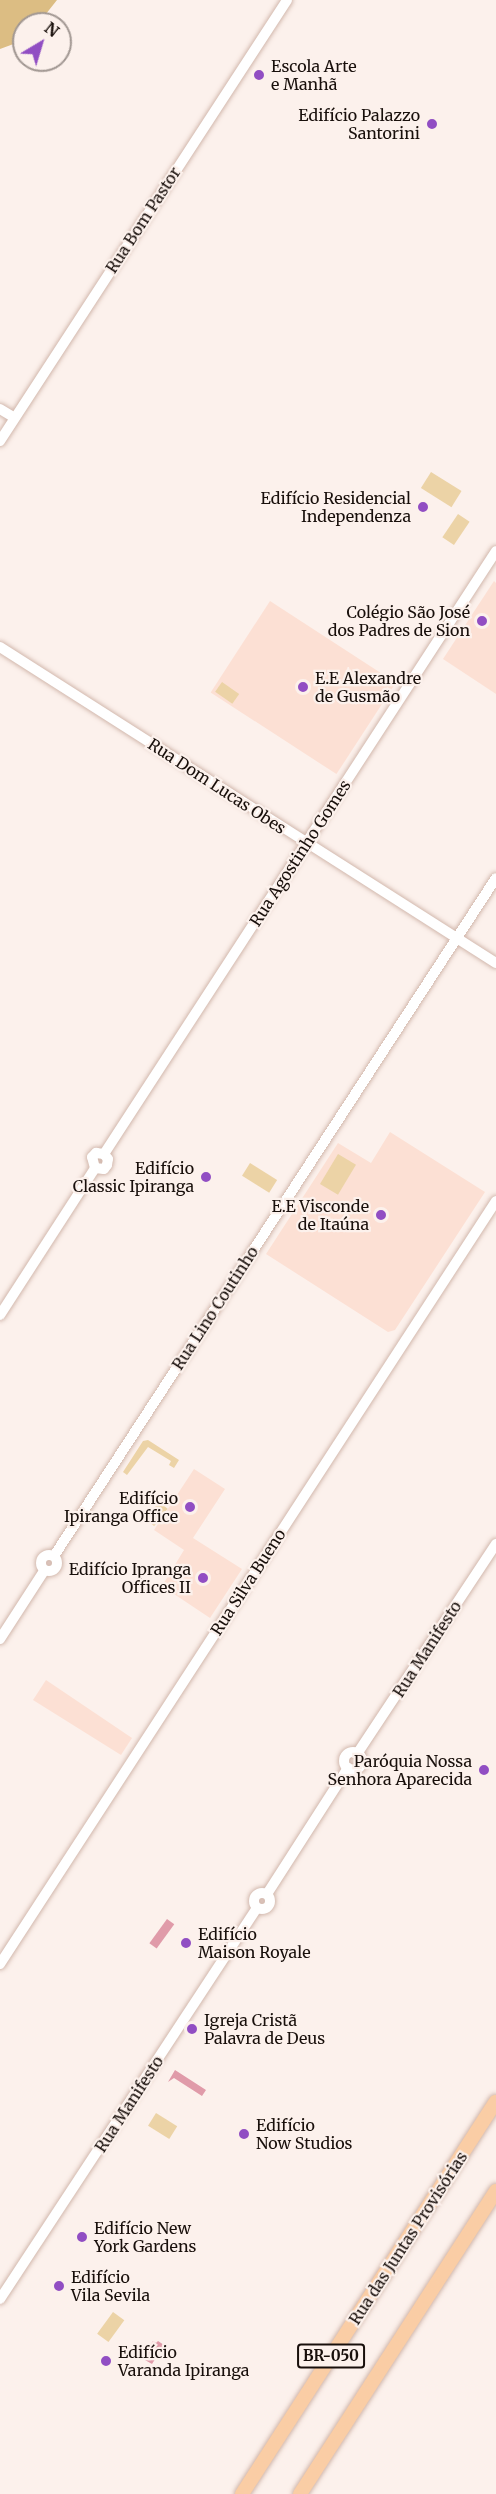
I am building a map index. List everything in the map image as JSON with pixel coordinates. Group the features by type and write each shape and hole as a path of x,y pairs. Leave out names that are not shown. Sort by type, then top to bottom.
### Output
{"highway":[{"name":"Rua das Juntas Provisórias","path":"242,2494 496,2102"},
{"name":"BR-050","path":"300,2494 496,2191"}],"street":[{"name":"Rua Bom Pastor","path":"0,441 287,0"},
{"path":"0,409 15,418"},
{"name":"Rua Agostinho Gomes","path":"0,1315 95,1168 104,1169 107,1165 108,1159 104,1154 496,551"},
{"name":"Rua Dom Lucas Obes","path":"0,647 496,963"},
{"name":"Rua Lino Coutinho","path":"0,1639 45,1571 41,1560 45,1556 54,1556 496,878"},
{"name":"Rua Silva Bueno","path":"0,1964 496,1201"},
{"name":"Rua Manifesto","path":"0,2299 258,1908 254,1904 255,1897 261,1893 267,1894 348,1768 359,1767 361,1759 357,1754 496,1544"}],"shaded area":[{"path":"0,0 57,0 48,12 12,12 12,45 0,49"},
{"path":"431,472 462,491 451,507 421,488"},
{"path":"458,514 470,522 454,545 442,537"},
{"name":"Colégio São José dos Padres de Sion","path":"494,581 496,583 496,694 443,659"},
{"name":"E.E Alexandre de Gusmão","path":"270,601 396,683 336,774 211,692"},
{"path":"222,682 239,694 232,704 215,692"},
{"name":"E.E Visconde de Itaúna","path":"390,1132 485,1192 395,1330 388,1332 266,1254 338,1143 371,1163"},
{"path":"338,1154 356,1165 338,1195 320,1184"},
{"path":"250,1163 277,1180 269,1193 242,1176"},
{"path":"148,1440 179,1460 174,1468 169,1465 171,1461 148,1447 127,1475 123,1472 143,1441"},
{"path":"194,1469 225,1489 193,1538 242,1569 210,1618 162,1586 184,1550 154,1530"},
{"path":"159,1502 168,1509 154,1526 145,1519"},
{"path":"46,1680 132,1738 121,1755 33,1700"},
{"path":"167,1919 174,1924 157,1949 149,1943"},
{"path":"175,2070 206,2090 202,2096 174,2078 168,2082"},
{"path":"156,2113 177,2126 169,2139 148,2126"},
{"path":"113,2312 124,2320 108,2342 97,2334"},
{"path":"153,2341 164,2345 152,2364 145,2360 147,2356 144,2355"}],"place":[{"name":"Escola Arte e Manhã","path":"259,75"},
{"name":"Edifício Palazzo Santorini","path":"432,124"},
{"name":"Edifício Residencial Independenza","path":"423,507"},
{"name":"Colégio São José dos Padres de Sion","path":"482,621"},
{"name":"E.E Alexandre de Gusmão","path":"303,687"},
{"name":"Edifício Classic Ipiranga","path":"206,1177"},
{"name":"E.E Visconde de Itaúna","path":"381,1215"},
{"name":"Edifício Ipiranga Office","path":"190,1507"},
{"name":"Edifício Ipranga Offices II","path":"203,1578"},
{"name":"Paróquia Nossa Senhora Aparecida","path":"484,1770"},
{"name":"Edifício Maison Royale","path":"186,1943"},
{"name":"Igreja Cristã Palavra de Deus","path":"192,2029"},
{"name":"Edifício Now Studios","path":"244,2134"},
{"name":"Edifício New York Gardens","path":"82,2237"},
{"name":"Edifício Vila Sevila","path":"59,2286"},
{"name":"Edifício Varanda Ipiranga","path":"106,2361"}]}
